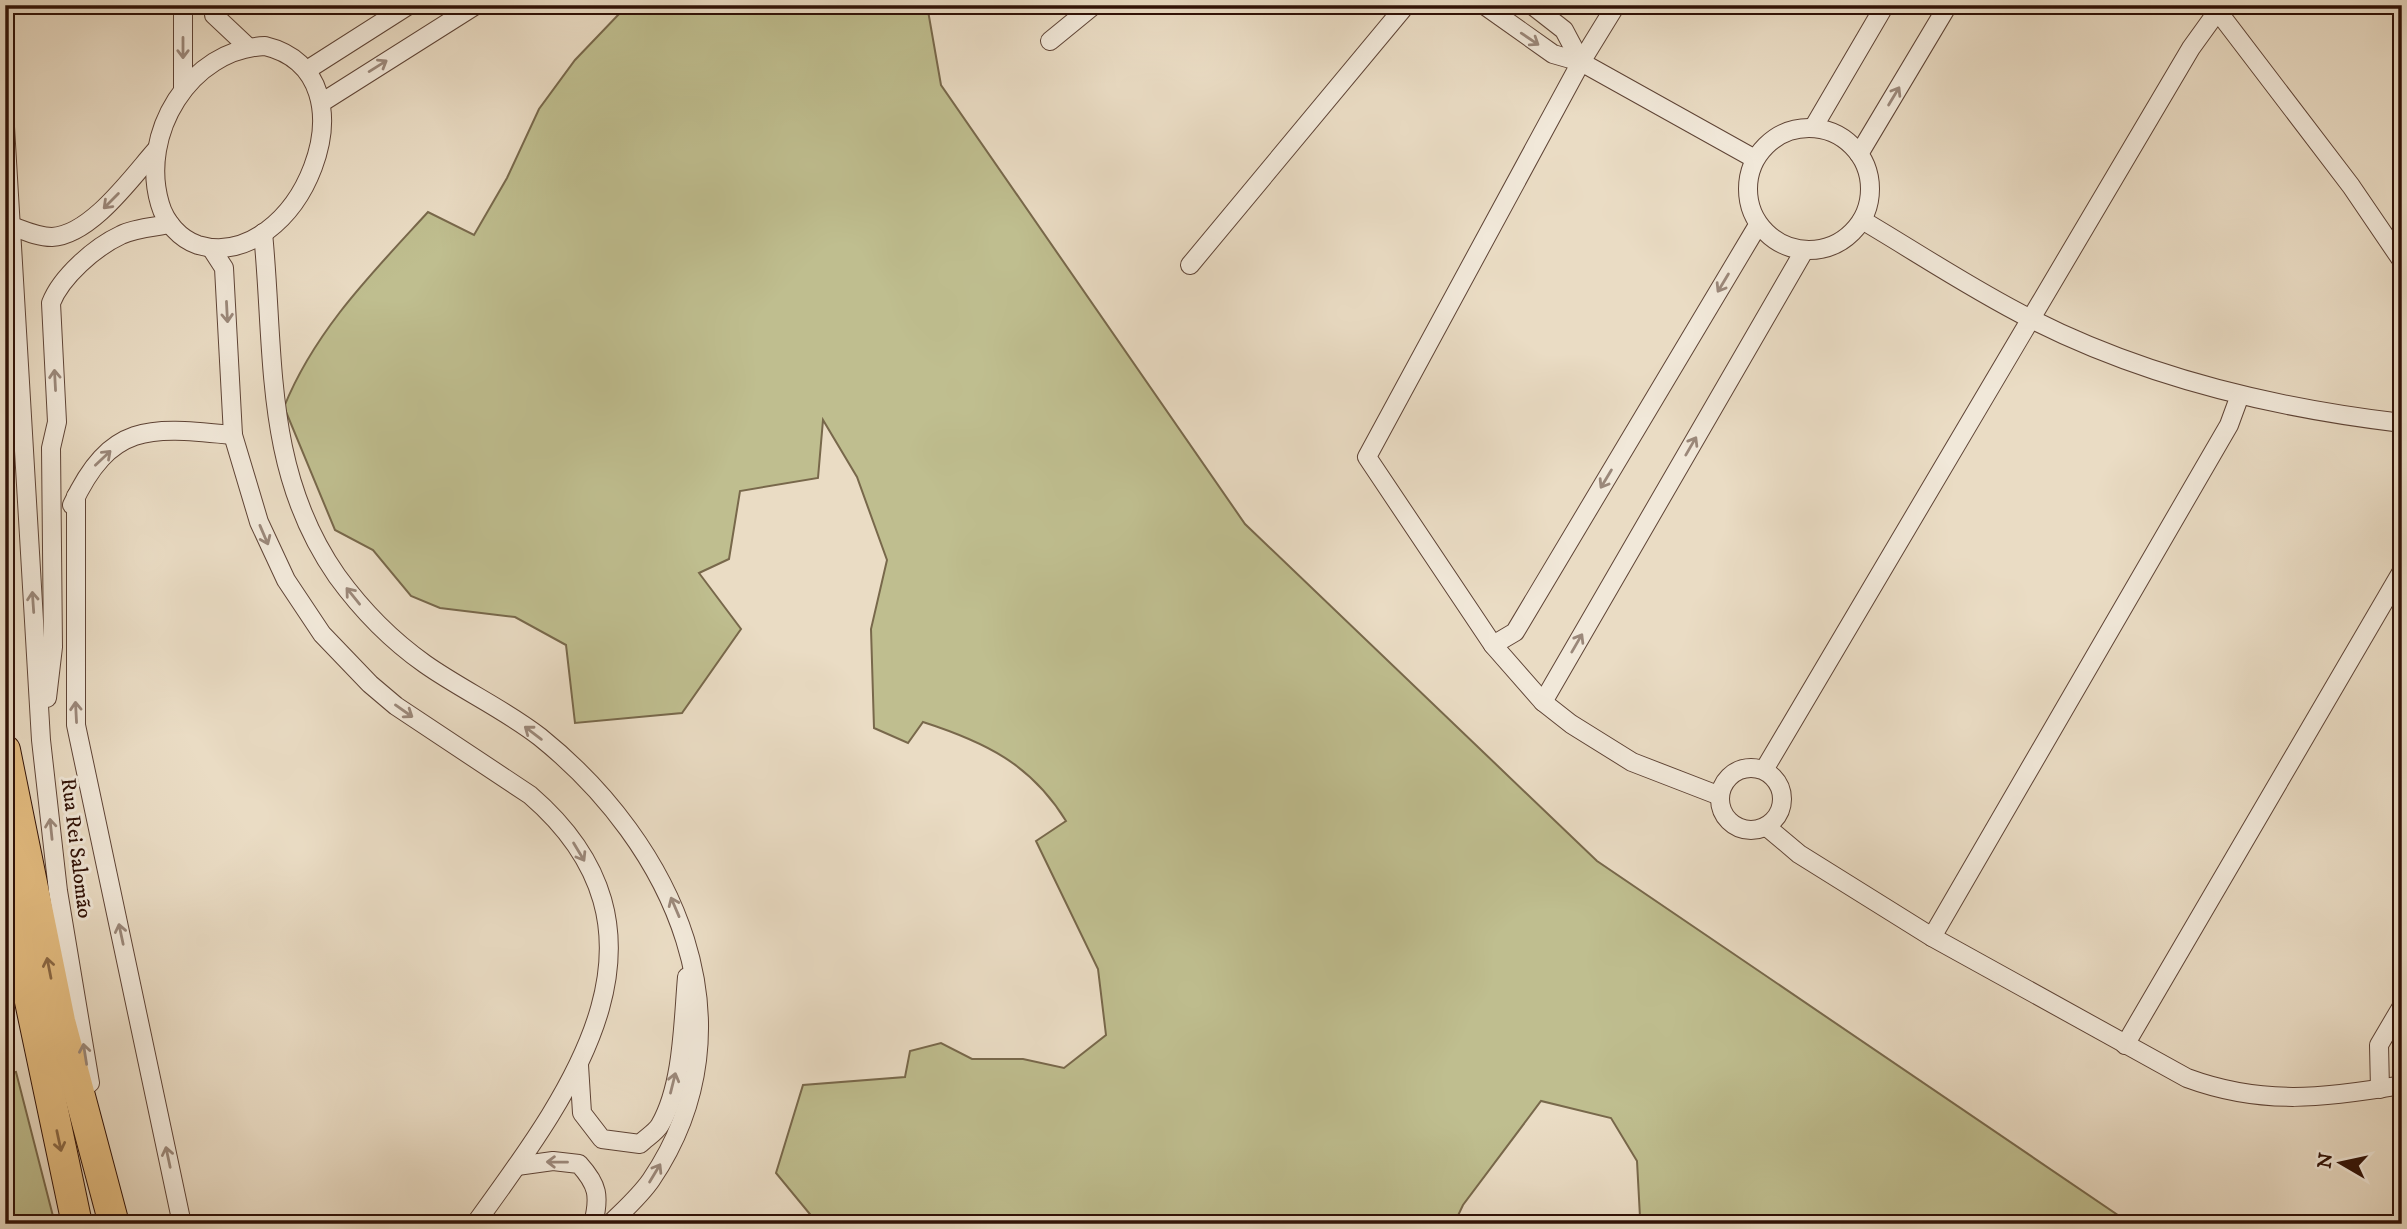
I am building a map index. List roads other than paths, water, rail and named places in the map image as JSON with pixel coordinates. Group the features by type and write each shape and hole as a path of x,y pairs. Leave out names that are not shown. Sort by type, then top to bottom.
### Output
{"main road":[{"path":"5,750 60,1021 114,1224"},
{"path":"5,883 76,1224"}],"street":[{"path":"183,5 183,90"},
{"path":"214,5 215,15 248,47"},
{"path":"307,70 409,5"},
{"path":"321,103 476,5"},
{"path":"1050,41 1094,5"},
{"path":"1190,265 1406,5"},
{"path":"1484,5 1553,54 1581,62 1755,159"},
{"path":"1532,5 1564,30 1581,62"},
{"path":"1616,5 1581,62 1367,457 1493,645 1543,702 1632,762 1720,796"},
{"path":"1813,128 1885,5"},
{"path":"1859,154 1948,5"},
{"path":"1764,770 2217,8 2351,186 2402,261"},
{"path":"248,47 281,50 307,70 321,103 320,144 310,175 294,204 263,233 246,242 211,248 188,240 170,224 156,191 156,150 162,129 183,90 213,61 248,47"},
{"name":"Rua Rei Salomão","path":"5,127 41,740 58,891 107,1194"},
{"path":"1799,128 1813,128 1839,135 1859,154 1869,180 1867,207 1862,220 1844,240 1831,247 1804,251 1778,243 1758,225 1748,199 1750,171 1755,159 1774,139 1799,128"},
{"path":"9,225 50,237 77,228 112,201 156,150"},
{"path":"1862,220 2030,319 2133,362 2240,395 2320,412 2402,423"},
{"path":"41,740 53,647 54,536 51,448 57,422 51,303 57,288 72,270 121,235 170,224"},
{"path":"1493,645 1514,632 1758,225"},
{"path":"263,233 278,430 294,492 321,550 356,600 400,644 441,674 509,715 560,755 596,790 659,874 682,925 690,951 698,1006 698,1034 690,1089 673,1139 649,1183 610,1224"},
{"path":"211,248 224,268 233,435 259,522 303,608 361,676 396,706 530,795 549,811 580,850 600,896 609,946 601,1013 579,1065 517,1166 475,1224"},
{"path":"1543,702 1804,251"},
{"path":"1932,937 2228,425 2240,395"},
{"path":"54,536 86,474 124,439 152,430 233,435"},
{"path":"76,496 76,725 182,1224"},
{"path":"2125,1045 2402,571"},
{"path":"1744,768 1764,770 1772,775 1782,793 1780,812 1767,827 1748,831 1730,823 1724,816 1720,796 1727,778 1735,772 1744,768"},
{"path":"1767,827 1817,866 1932,937 2187,1077 2253,1096 2327,1097 2402,1085"},
{"path":"579,1065 582,1113 602,1139 640,1144 660,1126 680,1055 690,951"},
{"path":"2379,1089 2379,1045 2402,1006"},
{"path":"517,1166 553,1161 579,1164 590,1177 599,1199 593,1224"}]}
